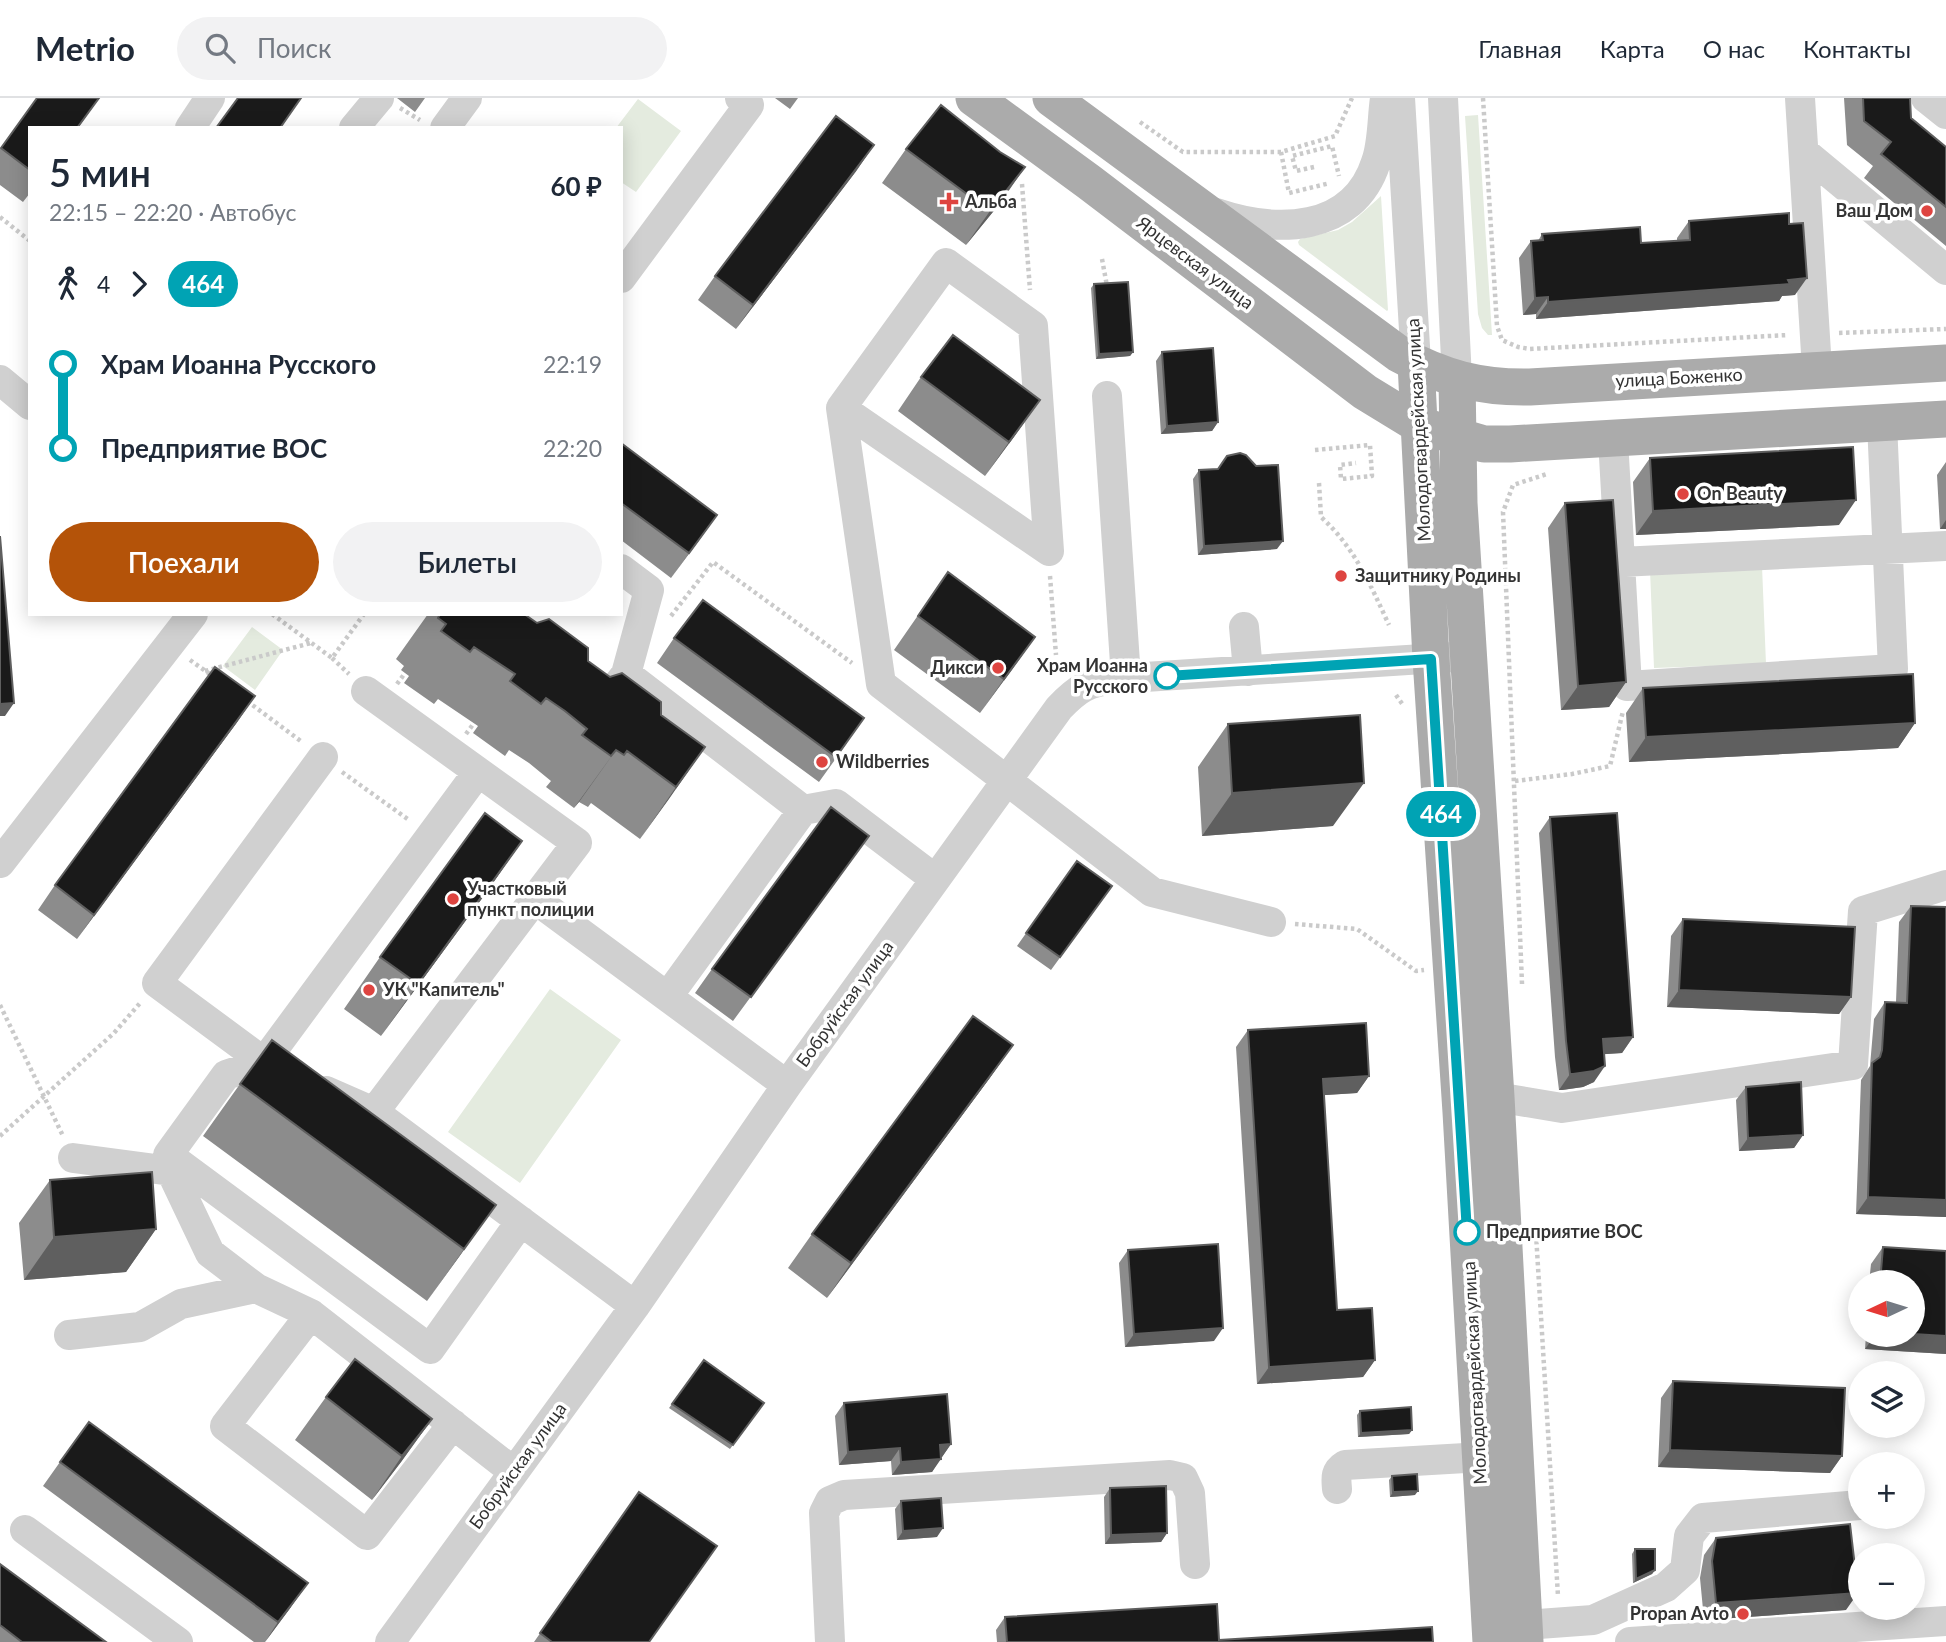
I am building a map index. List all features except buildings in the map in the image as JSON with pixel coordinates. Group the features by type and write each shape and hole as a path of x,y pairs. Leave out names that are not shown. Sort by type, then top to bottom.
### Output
{"main road":[{"name":"Ярцевская улица","path":"974,98 1341,374 1419,425"},
{"path":"1051,98 1352,320 1416,363"},
{"name":"Молодогвардейская улица","path":"1416,363 1431,659 1461,1112 1498,1456 1536,1630"},
{"name":"улица Боженко","path":"1416,363 1478,385 1506,387 1946,363"},
{"name":"Молодогвардейская улица","path":"1457,379 1468,656 1496,1097 1498,1456 1491,1642"},
{"path":"1419,425 1484,444 1510,444 1946,419"}],"street":[{"path":"191,126 211,98"},
{"path":"434,125 467,98"},
{"path":"623,275 749,105 740,98"},
{"path":"1205,209 1240,222 1276,227 1315,222 1332,214 1351,202 1366,184 1377,161 1385,98"},
{"name":"Молодогвардейская улица","path":"1400,98 1416,363"},
{"name":"Молодогвардейская улица","path":"1443,98 1457,379"},
{"path":"1800,98 1817,369"},
{"path":"1926,98 1946,114"},
{"path":"356,126 387,101"},
{"path":"1804,152 1946,270"},
{"path":"1049,551 1033,326 946,263 841,408 881,684 1153,892 1272,922"},
{"path":"0,380 28,403"},
{"path":"1107,396 1126,678"},
{"path":"841,408 1049,551"},
{"path":"1613,439 1627,686 1893,669 1882,423"},
{"path":"1620,562 1946,546"},
{"path":"587,679 609,695 626,674 649,590 623,570"},
{"path":"0,863 191,616"},
{"path":"1244,627 1248,671"},
{"name":"Бобруйская улица","path":"390,1642 635,1306 787,1085 935,878 1059,708 1075,691 1093,682 1126,678 1468,656"},
{"path":"626,674 803,810"},
{"path":"366,691 577,844 374,1112"},
{"path":"323,757 158,983 264,1062 374,1112 635,1306"},
{"path":"478,772 264,1062 226,1075 168,1155 430,1349 521,1221"},
{"path":"668,996 803,810 836,804 935,878"},
{"path":"1496,1097 1562,1108 1853,1065 1863,911 1946,885"},
{"path":"536,900 787,1085"},
{"path":"74,1158 171,1171 210,1253 256,1288 311,1314 514,1472"},
{"path":"68,1335 140,1327 181,1304 256,1288"},
{"path":"311,1314 225,1426 268,1460 367,1535 453,1424"},
{"path":"1337,1489 1336,1474 1339,1468 1345,1465 1498,1456"},
{"path":"830,1642 824,1513 830,1501 844,1495 1170,1475 1183,1478 1189,1493 1195,1564"},
{"path":"1536,1630 1593,1620 1667,1587 1685,1570 1689,1536 1703,1518 1848,1506"},
{"path":"25,1530 178,1642"},
{"path":"1630,1642 1946,1622"}],"path":[{"path":"1138,121 1183,152 1281,152 1335,135 1352,98"},
{"path":"1483,98 1497,326 1502,340 1530,349 1946,329"},
{"path":"387,101 434,125"},
{"path":"1281,152 1289,192 1340,181 1332,146 1292,156 1296,171 1314,167"},
{"path":"1023,184 1033,326"},
{"path":"0,217 28,239"},
{"path":"1102,258 1107,287"},
{"path":"1315,450 1370,446 1372,476 1341,479 1340,465 1356,463"},
{"path":"1319,483 1321,517 1341,535 1367,576 1389,625"},
{"path":"1513,485 1503,512 1522,995"},
{"path":"1049,551 1056,655"},
{"path":"665,623 713,562 881,684"},
{"path":"275,616 332,658 363,616"},
{"path":"205,671 312,643"},
{"path":"399,681 405,673"},
{"path":"1515,781 1610,766 1620,730 1627,686"},
{"path":"468,731 474,723"},
{"path":"1272,922 1357,929 1416,971 1425,970"},
{"path":"0,1136 114,1033 158,983"},
{"path":"0,1005 74,1158"},
{"path":"1536,1224 1536,1630"}],"shaded area":[{"path":"638,99 681,131 636,192 623,183 623,126 618,126"},
{"path":"1478,115 1492,335 1488,335 1482,328 1478,314 1465,116"},
{"path":"1381,196 1387,311 1298,242 1300,239 1338,230 1352,222"},
{"path":"1762,566 1766,664 1654,668 1650,570"},
{"path":"252,627 283,650 255,690 223,666"},
{"path":"550,989 621,1040 520,1183 448,1132"}],"bus line":[{"name":"464","path":"1167,676 1431,659 1467,1232"}],"place":[{"name":"Альба","path":"949,202"},
{"name":"Ваш Дом","path":"1927,211"},
{"name":"On Beauty","path":"1683,494"},
{"name":"Защитнику Родины","path":"1341,576"},
{"name":"Дикси","path":"998,668"},
{"name":"Храм Иоанна Русского","path":"1167,676"},
{"name":"Wildberries","path":"822,762"},
{"name":"Участковый пункт полиции","path":"453,899"},
{"name":"УК \"Капитель\"","path":"369,990"},
{"name":"Предприятие ВОС","path":"1467,1232"},
{"name":"Propan Avto","path":"1743,1614"}]}
